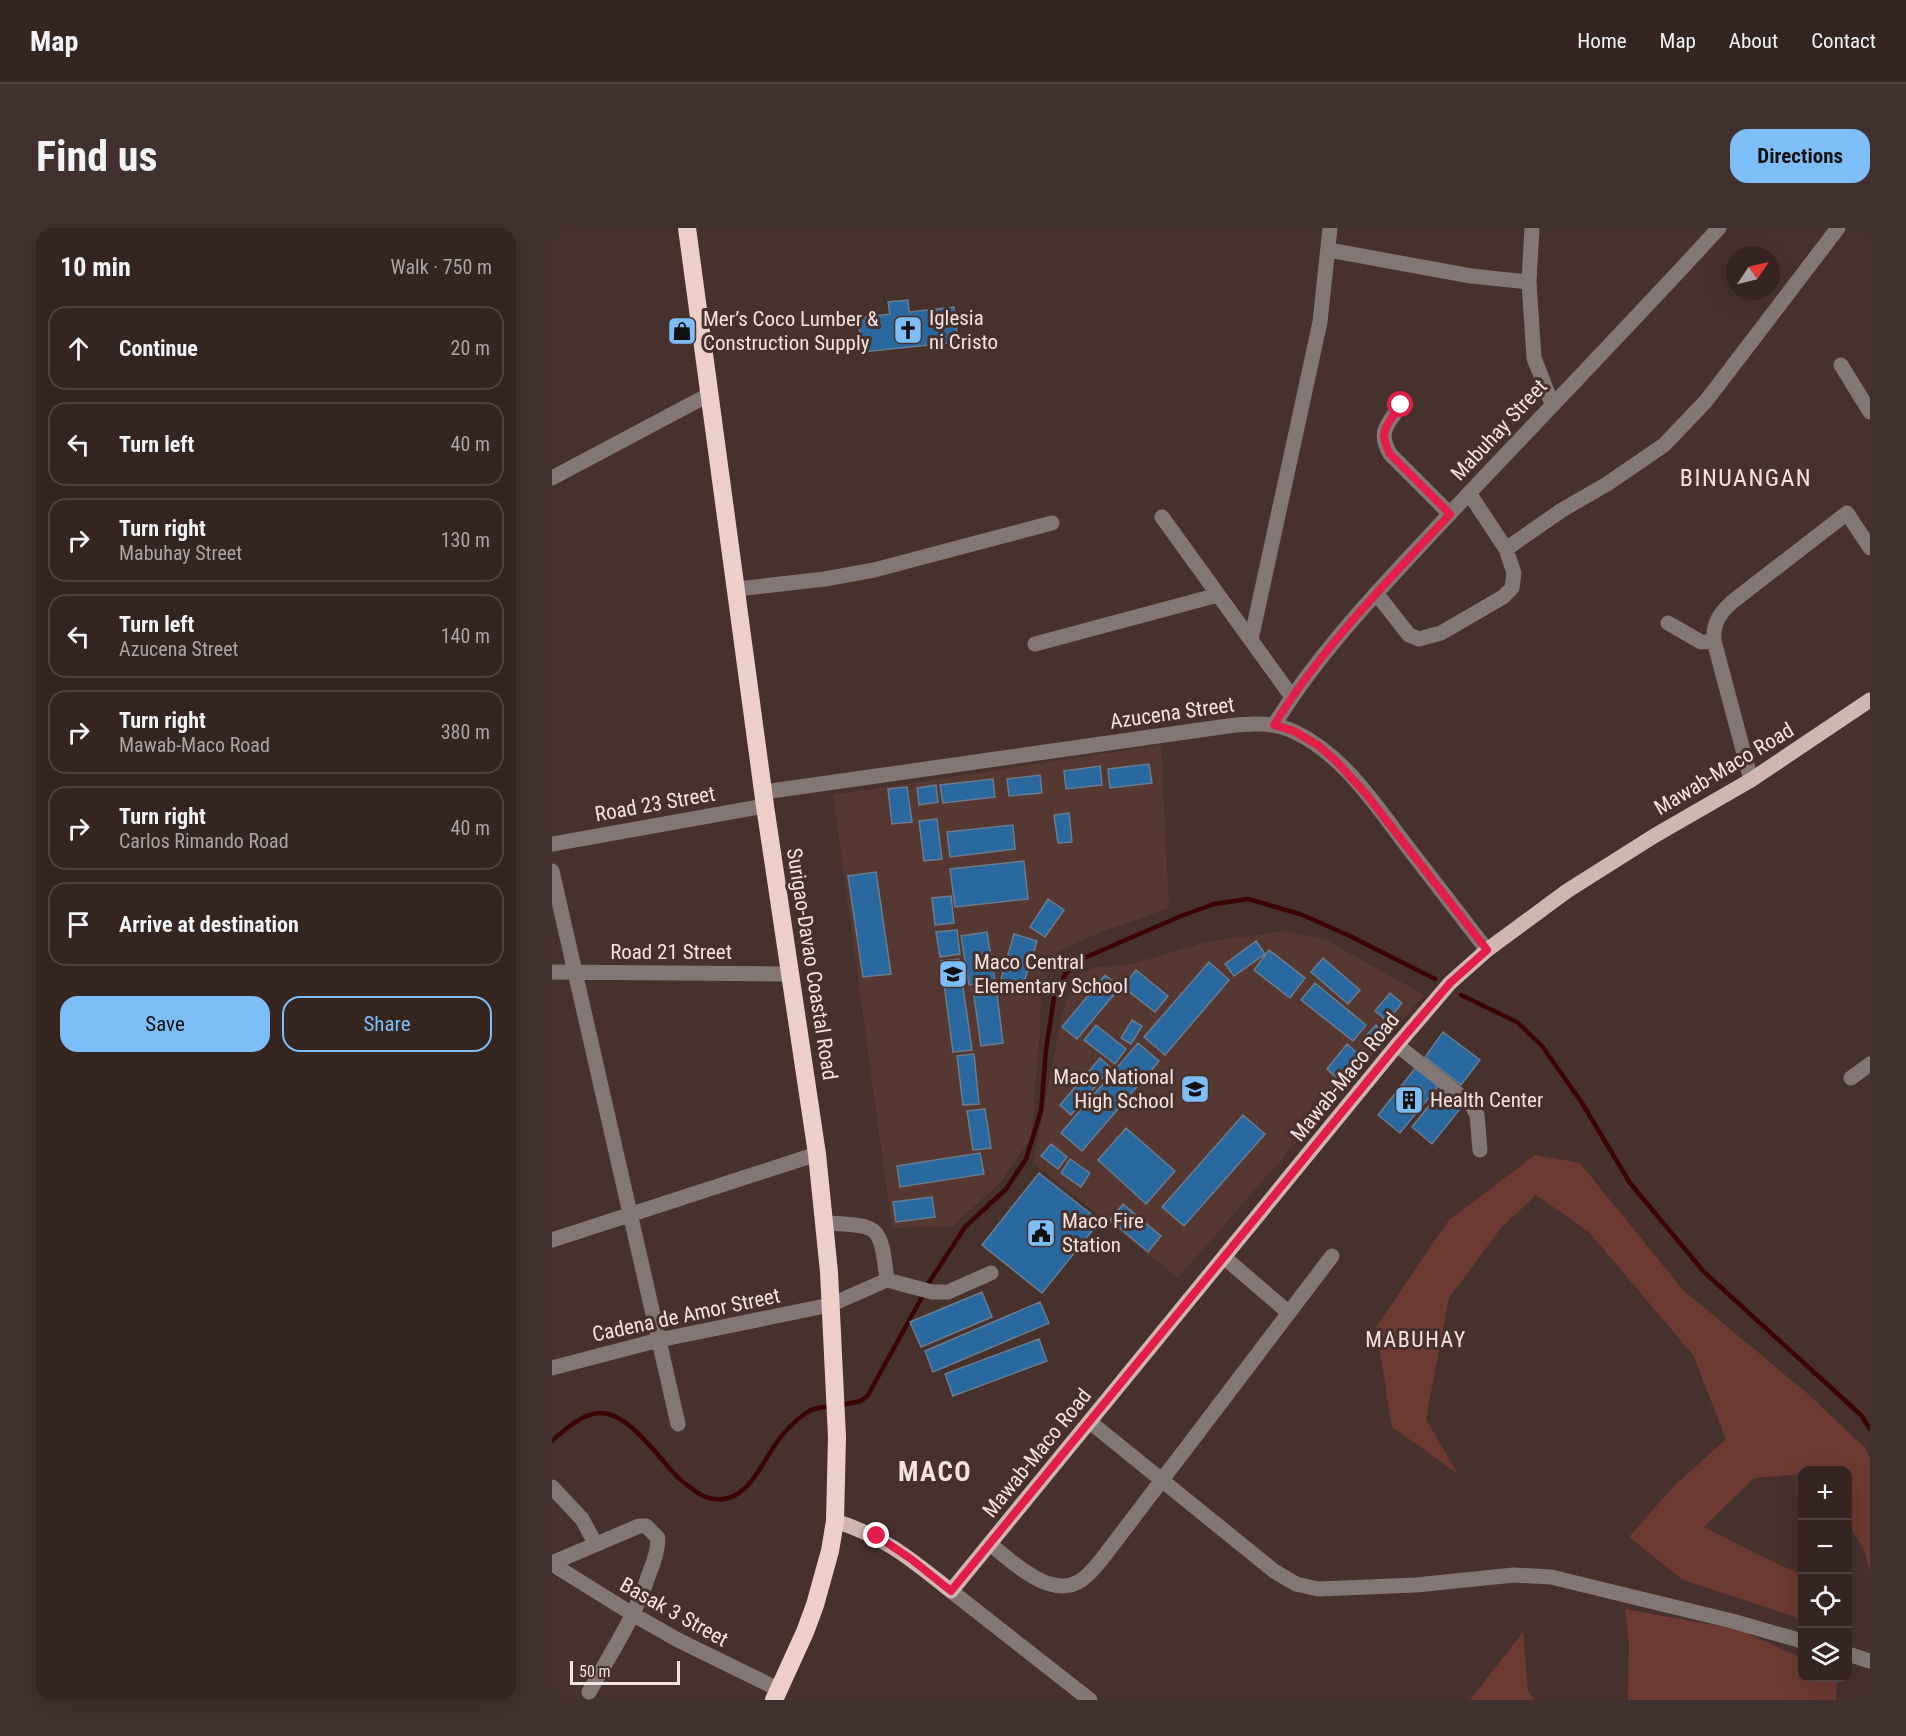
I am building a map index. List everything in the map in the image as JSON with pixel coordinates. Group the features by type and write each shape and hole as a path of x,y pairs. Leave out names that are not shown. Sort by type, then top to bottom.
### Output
{"highway":[{"name":"Surigao-Davao Coastal Road","path":"687,228 764,799 818,1154 825,1223 837,1437 835,1521 830,1551 815,1605 777,1695"}],"main road":[{"name":"Mawab-Maco Road","path":"951,1591 1450,983 1487,950 1576,885 1654,836 1751,780 1870,700"},
{"path":"835,1521 860,1529 895,1547 951,1591"}],"street":[{"path":"1251,640 1320,322 1330,228"},
{"path":"1532,228 1529,282 1534,358 1552,404"},
{"name":"Mabuhay Street","path":"1274,725 1314,667 1376,593 1719,228"},
{"path":"1506,549 1664,445 1706,401 1838,228"},
{"path":"1329,250 1471,276 1529,282"},
{"path":"1841,365 1870,412"},
{"path":"552,478 710,394"},
{"path":"1401,405 1384,430 1385,444 1390,454 1450,514"},
{"path":"1376,593 1409,635 1419,639 1441,633 1493,603 1512,588 1514,573 1506,549 1469,493"},
{"path":"1751,780 1714,641 1716,620 1731,602 1847,513 1870,548"},
{"path":"1162,517 1292,697"},
{"path":"737,589 825,579 874,570 1052,523"},
{"path":"1035,644 1218,595"},
{"path":"1668,624 1701,642 1714,641"},
{"name":"Azucena Street","path":"764,799 1228,726 1252,723 1274,725 1294,731 1319,746 1337,762 1366,794 1487,950"},
{"name":"Road 23 Street","path":"552,844 764,799"},
{"path":"552,871 678,1424"},
{"name":"Road 21 Street","path":"552,972 790,974"},
{"path":"1397,1045 1471,1104 1477,1115 1480,1150"},
{"path":"1851,1078 1870,1064"},
{"path":"552,1240 818,1154"},
{"path":"825,1223 863,1225 871,1228 883,1245 887,1280 932,1292 948,1292 991,1273"},
{"path":"990,1544 1024,1571 1044,1582 1065,1586 1077,1583 1088,1575 1332,1256"},
{"path":"1225,1258 1289,1313"},
{"name":"Cadena de Amor Street","path":"552,1368 659,1340 830,1305 887,1280"},
{"path":"1090,1422 1274,1571 1296,1584 1318,1589 1358,1588 1416,1586 1514,1575 1551,1577 1732,1621 1798,1640"},
{"path":"552,1487 582,1519 595,1543"},
{"path":"552,1563 639,1526 646,1526 658,1538 653,1565 634,1615 589,1692"},
{"name":"Basak 3 Street","path":"552,1563 634,1615 777,1695"},
{"path":"951,1591 1089,1700"},
{"path":"1852,1655 1870,1661"}],"shaded area":[{"name":"Maco Central Elementary School","path":"1161,745 1169,908 1099,933 1057,952 1041,996 1031,1138 1001,1182 952,1226 892,1228 833,795"},
{"name":"Maco National High School","path":"1284,931 1326,940 1424,995 1178,1278 1033,1163 1062,1015 1075,976 1097,967 1132,964 1206,942"},
{"path":"1535,1155 1580,1163 1683,1290 1807,1393 1865,1448 1870,1458 1870,1572 1865,1552 1852,1530 1852,1466 1798,1466 1798,1474 1754,1478 1704,1527 1798,1573 1798,1618 1683,1580 1629,1537 1673,1487 1726,1439 1693,1355 1589,1232 1536,1195 1501,1228 1449,1298 1426,1419 1457,1473 1392,1427 1376,1327 1449,1220"},
{"path":"1625,1609 1740,1630 1798,1656 1798,1682 1837,1682 1836,1700 1628,1700 1629,1644"},
{"path":"1523,1632 1528,1691 1535,1700 1470,1700"}],"building":[{"name":"Iglesia ni Cristo","path":"908,300 909,312 954,307 958,342 862,352 858,318 890,314 888,302"},
{"path":"1149,764 1152,783 1110,788 1108,769"},
{"path":"1100,766 1102,785 1066,789 1064,771"},
{"path":"1040,775 1042,793 1009,796 1007,779"},
{"path":"993,779 995,797 943,803 940,785"},
{"path":"936,785 938,802 919,805 917,788"},
{"path":"907,787 912,822 892,824 888,789"},
{"path":"1069,813 1072,842 1058,843 1054,815"},
{"path":"937,819 942,859 924,861 919,821"},
{"path":"1013,825 1015,849 950,857 947,832"},
{"path":"1024,861 1028,899 955,907 950,869"},
{"path":"876,872 891,974 863,977 848,876"},
{"path":"951,896 954,923 935,925 932,898"},
{"path":"1048,899 1064,910 1045,937 1030,927"},
{"path":"957,930 960,954 940,957 936,932"},
{"path":"987,932 995,981 969,985 961,936"},
{"path":"1014,934 1037,941 1023,986 1001,979"},
{"path":"1256,941 1265,954 1234,976 1225,964"},
{"path":"1269,950 1305,978 1290,998 1254,970"},
{"path":"1323,958 1360,990 1348,1004 1311,972"},
{"path":"959,959 972,1050 953,1052 941,961"},
{"path":"1209,962 1229,980 1165,1055 1144,1037"},
{"path":"1136,970 1168,996 1155,1012 1123,987"},
{"path":"1105,975 1120,987 1077,1039 1062,1027"},
{"path":"1315,983 1366,1025 1353,1041 1301,1000"},
{"path":"996,986 1003,1043 981,1046 973,989"},
{"path":"1390,993 1402,1003 1387,1021 1375,1011"},
{"path":"1132,1020 1142,1026 1131,1044 1121,1038"},
{"path":"1096,1025 1126,1049 1115,1064 1084,1040"},
{"path":"1376,1025 1386,1035 1372,1051 1361,1041"},
{"path":"1443,1032 1480,1060 1461,1085 1425,1057"},
{"path":"1138,1043 1159,1061 1082,1151 1061,1133"},
{"path":"1347,1044 1362,1057 1341,1082 1327,1069"},
{"path":"974,1054 979,1104 963,1105 957,1056"},
{"path":"1100,1058 1111,1068 1071,1115 1060,1105"},
{"name":"Health Center","path":"1417,1066 1440,1084 1400,1133 1378,1115"},
{"path":"1443,1088 1464,1104 1432,1144 1412,1127"},
{"path":"985,1109 991,1148 973,1150 967,1111"},
{"path":"1243,1115 1265,1134 1184,1226 1162,1207"},
{"path":"1126,1128 1175,1171 1146,1204 1098,1160"},
{"path":"1051,1144 1067,1157 1058,1169 1041,1156"},
{"path":"980,1153 984,1174 900,1187 897,1166"},
{"path":"1070,1159 1090,1173 1081,1187 1061,1173"},
{"name":"Maco Fire Station","path":"1039,1173 1100,1221 1042,1293 982,1245"},
{"path":"932,1197 935,1217 896,1222 893,1202"},
{"path":"1123,1204 1161,1236 1148,1252 1110,1220"},
{"path":"982,1292 992,1317 921,1347 910,1322"},
{"path":"1040,1302 1049,1323 933,1372 925,1351"},
{"path":"1039,1339 1047,1361 953,1396 945,1374"}],"waterway":[{"path":"928,1284 965,1227 1006,1189 1026,1159 1041,1111 1046,1050 1054,997 1066,973 1084,958 1214,904 1248,899 1300,914 1350,936 1435,979"},
{"path":"1461,995 1517,1022 1542,1046 1582,1103 1630,1183 1704,1272 1861,1415 1870,1429"},
{"path":"841,1405 861,1401 868,1395 922,1297"},
{"path":"552,1441 586,1416 599,1413 611,1415 633,1429 693,1490 710,1498 726,1499 736,1495 752,1481 777,1442 798,1419 812,1410 833,1406"}],"place":[{"name":"Iglesia ni Cristo","path":"908,330"},
{"name":"Mer’s Coco Lumber & Construction Supply","path":"682,331"},
{"name":"Maco Central Elementary School","path":"953,974"},
{"name":"Maco National High School","path":"1195,1089"},
{"name":"Health Center","path":"1409,1100"},
{"name":"Maco Fire Station","path":"1041,1233"}],"district":[{"name":"BINUANGAN","path":"1746,478"},
{"name":"MABUHAY","path":"1416,1339"},
{"name":"MACO","path":"935,1472"}],"route":[{"path":"877,1536 895,1547 951,1591 1397,1045 1450,983 1487,950 1366,794 1337,762 1319,746 1294,731 1274,725 1314,667 1376,593 1450,514 1390,454 1385,444 1384,430 1401,405"}]}
